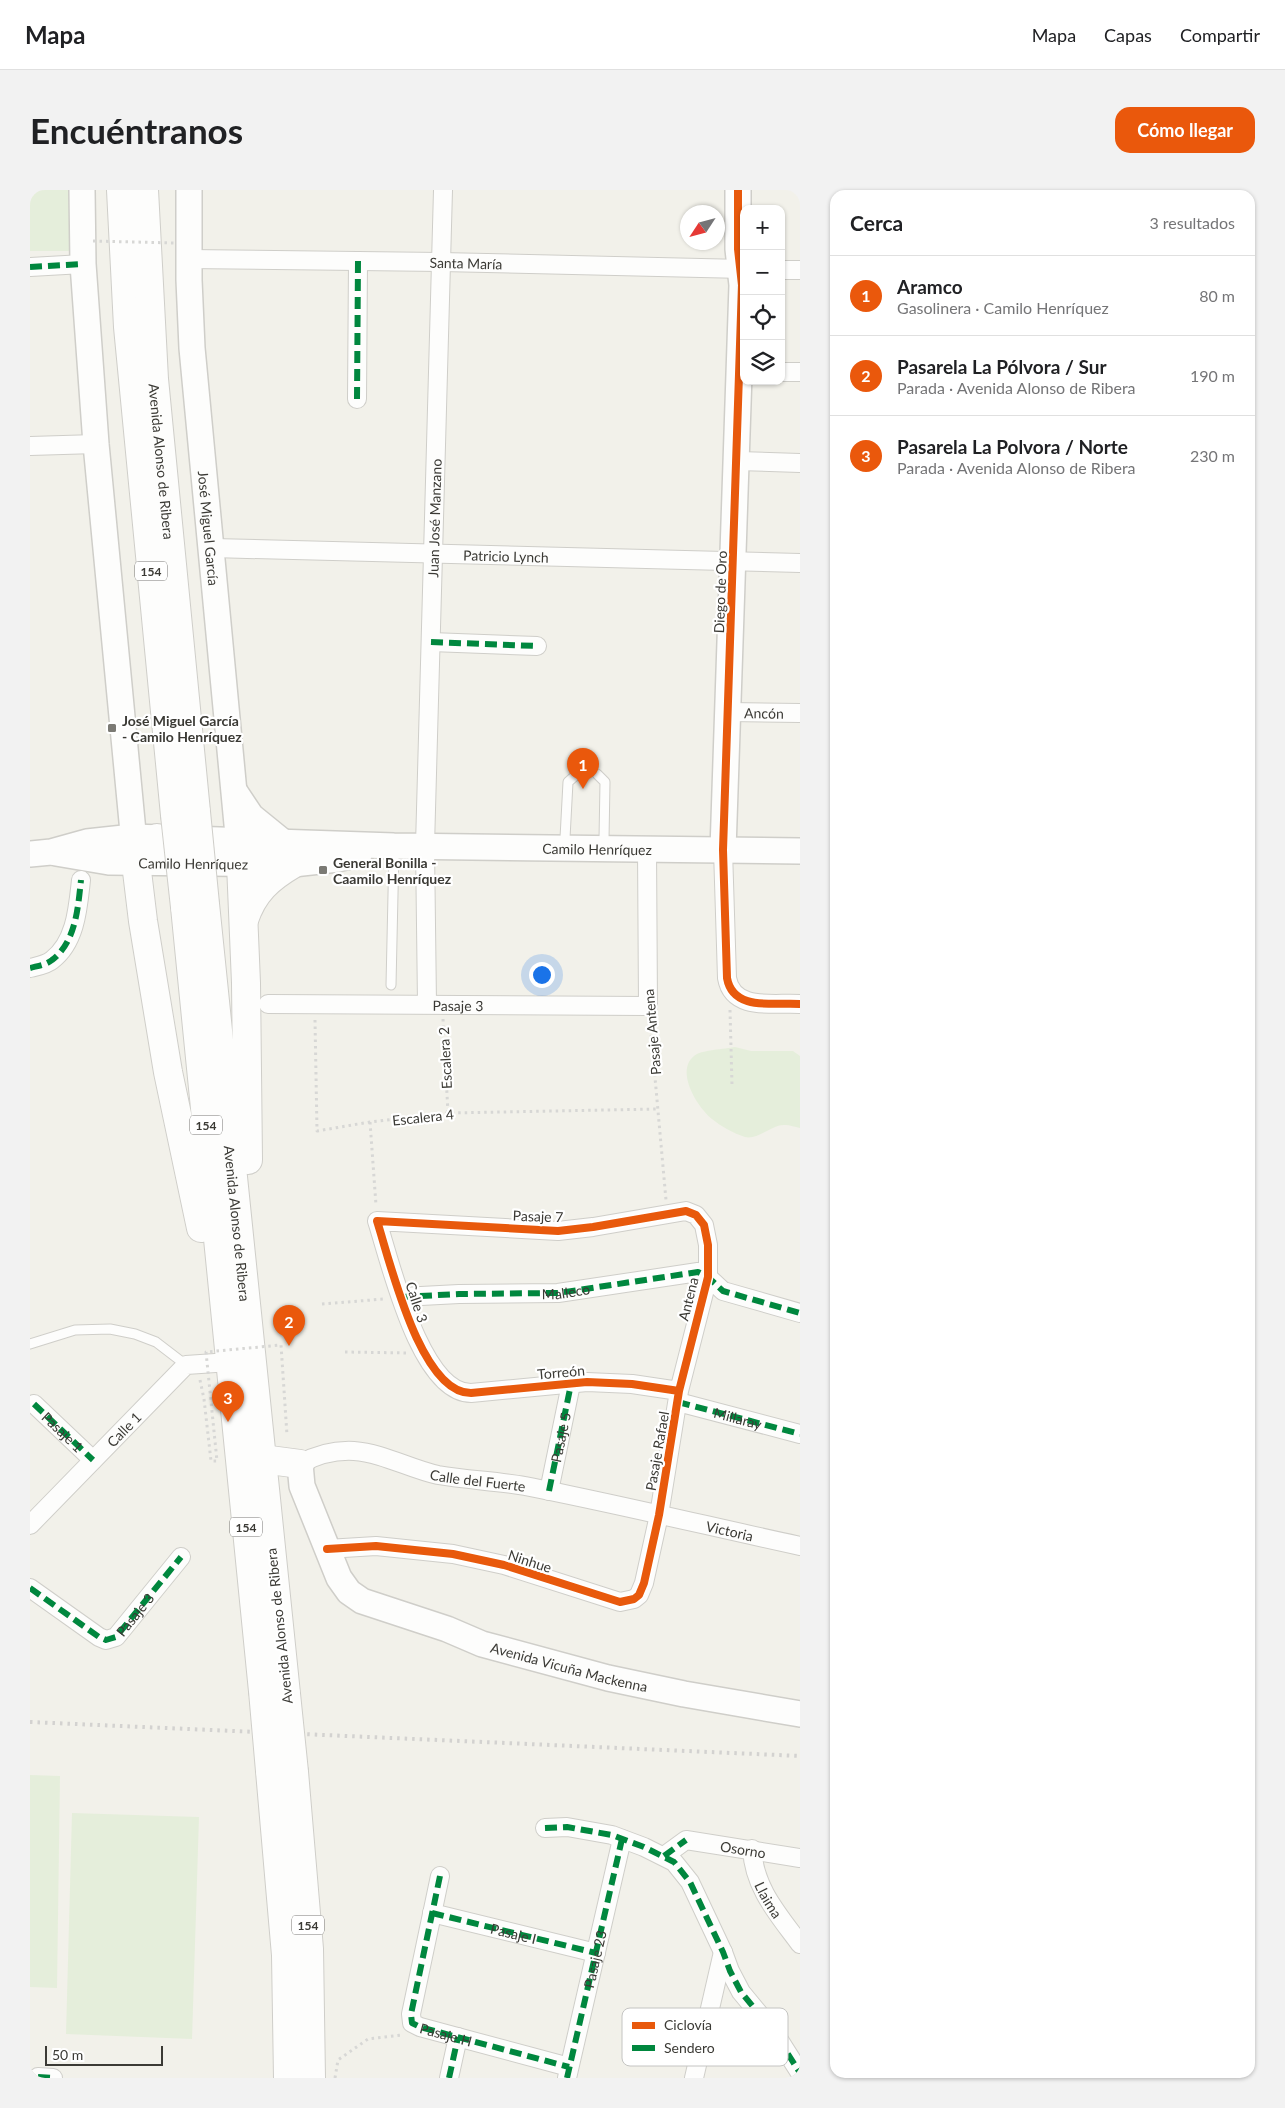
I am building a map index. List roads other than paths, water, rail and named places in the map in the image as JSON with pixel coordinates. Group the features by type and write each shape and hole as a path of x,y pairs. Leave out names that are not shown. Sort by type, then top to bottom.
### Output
{"highway":[{"name":"Avenida Alonso de Ribera","path":"122,190 128,327 195,905 250,1324 262,1459 274,1693"},
{"name":"Avenida Alonso de Ribera","path":"144,190 154,379 185,814"},
{"path":"147,264 155,190"},
{"path":"142,846 144,930 168,1072 229,1353"},
{"path":"244,921 251,901 259,889 276,874 288,853"},
{"path":"232,856 244,921 248,1180 246,1232 250,1324"},
{"name":"Avenida Alonso de Ribera","path":"195,905 229,1353 274,1693 282,1771 308,1931 311,1993 311,2078"},
{"path":"262,1459 300,1464"},
{"name":"Avenida Alonso de Ribera","path":"282,1771 288,2078"}],"main road":[{"path":"82,190 83,264 96,444 142,846"},
{"name":"José Miguel García","path":"189,190 181,251 235,792 232,856"},
{"name":"Diego de Oro","path":"738,190 738,250 740,260"},
{"name":"Diego de Oro","path":"742,295 742,340"},
{"name":"Diego de Oro","path":"723,850 741,385"},
{"path":"235,792 251,816 288,853"},
{"name":"Camilo Henríquez","path":"40,853 102,862 142,846 232,856 288,853 338,859 394,846 425,846 566,835 605,836 647,849 800,851"},
{"name":"Camilo Henríquez","path":"142,846 232,856"},
{"path":"300,1464 302,1486 327,1549"},
{"name":"Avenida Vicuña Mackenna","path":"327,1549 343,1585 362,1601 446,1629 482,1644 535,1659 656,1688 800,1714"}],"street":[{"name":"Juan José Manzano","path":"435,1004 425,846 443,190"},
{"name":"Santa María","path":"181,251 358,261 740,269"},
{"path":"357,399 358,261"},
{"path":"30,267 83,264"},
{"path":"785,270 800,270"},
{"path":"785,372 800,372"},
{"path":"30,446 96,444"},
{"path":"737,462 800,463"},
{"name":"Patricio Lynch","path":"212,548 800,563"},
{"path":"431,642 537,646"},
{"name":"Ancón","path":"728,712 800,713"},
{"name":"Pasaje Antena","path":"647,849 648,1006"},
{"name":"Diego de Oro","path":"723,850 727,978 734,994 748,1002 800,1004"},
{"path":"30,968 51,962 63,950 78,910 81,880"},
{"name":"Pasaje 3","path":"268,1004 648,1006"},
{"name":"Pasaje 7","path":"377,1221 558,1231 593,1228 686,1212 696,1215"},
{"name":"Antena","path":"678,1396 708,1277 708,1245 704,1225 696,1215"},
{"name":"Calle 3","path":"377,1221 409,1321 423,1353 448,1384"},
{"name":"Malleco","path":"402,1297 558,1293 698,1272 708,1277 723,1291 800,1313"},
{"path":"192,1367 229,1353"},
{"name":"Calle 1","path":"32,1519 192,1367"},
{"name":"Torreón","path":"448,1384 458,1391 471,1393 587,1382 622,1383 678,1396"},
{"name":"Pasaje 5","path":"549,1491 571,1384"},
{"name":"Millaray","path":"678,1396 800,1434"},
{"name":"Pasaje Rafael","path":"659,1515 678,1396"},
{"name":"Pasaje 1","path":"34,1404 93,1460"},
{"name":"Calle del Fuerte","path":"300,1464 320,1454 359,1452 375,1454 440,1475 549,1491 659,1515"},
{"name":"Victoria","path":"659,1515 800,1546"},
{"name":"Ninhue","path":"327,1549 376,1546 453,1554 504,1565 551,1581 625,1602 634,1599 642,1590 659,1515"},
{"name":"Pasaje 3","path":"30,1588 99,1637 110,1640 118,1635 181,1557"},
{"path":"545,1828 568,1826 582,1828 622,1839 674,1862 690,1882 730,1971 741,1992 754,2008"},
{"name":"Pasaje 23","path":"568,2072 622,1839"},
{"name":"Osorno","path":"664,1856 686,1840 800,1858"},
{"name":"Llaima","path":"752,1849 754,1869 763,1891 800,1944"},
{"name":"Pasaje H","path":"440,1876 411,2014 412,2023 568,2072"},
{"name":"Pasaje I","path":"432,1913 596,1954"},
{"path":"710,2008 723,1952"},
{"path":"449,2078 458,2038"},
{"path":"788,2054 800,2073"}],"lane":[{"path":"597,774 605,782 601,797 600,816 605,836"},
{"path":"566,835 571,816 571,797 568,782 576,775"},
{"path":"391,985 394,846"},
{"path":"30,1344 75,1330 110,1329 135,1334 156,1342 192,1367"}],"railway":[{"path":"30,1722 800,1756"}],"place":[{"name":"José Miguel García - Camilo Henríquez","path":"112,728"},
{"name":"Aramco","path":"583,789"},
{"name":"General Bonilla - Caamilo Henríquez","path":"323,870"},
{"name":"Pasarela La Pólvora / Sur","path":"289,1346"},
{"name":"Pasarela La Polvora / Norte","path":"228,1422"}]}
